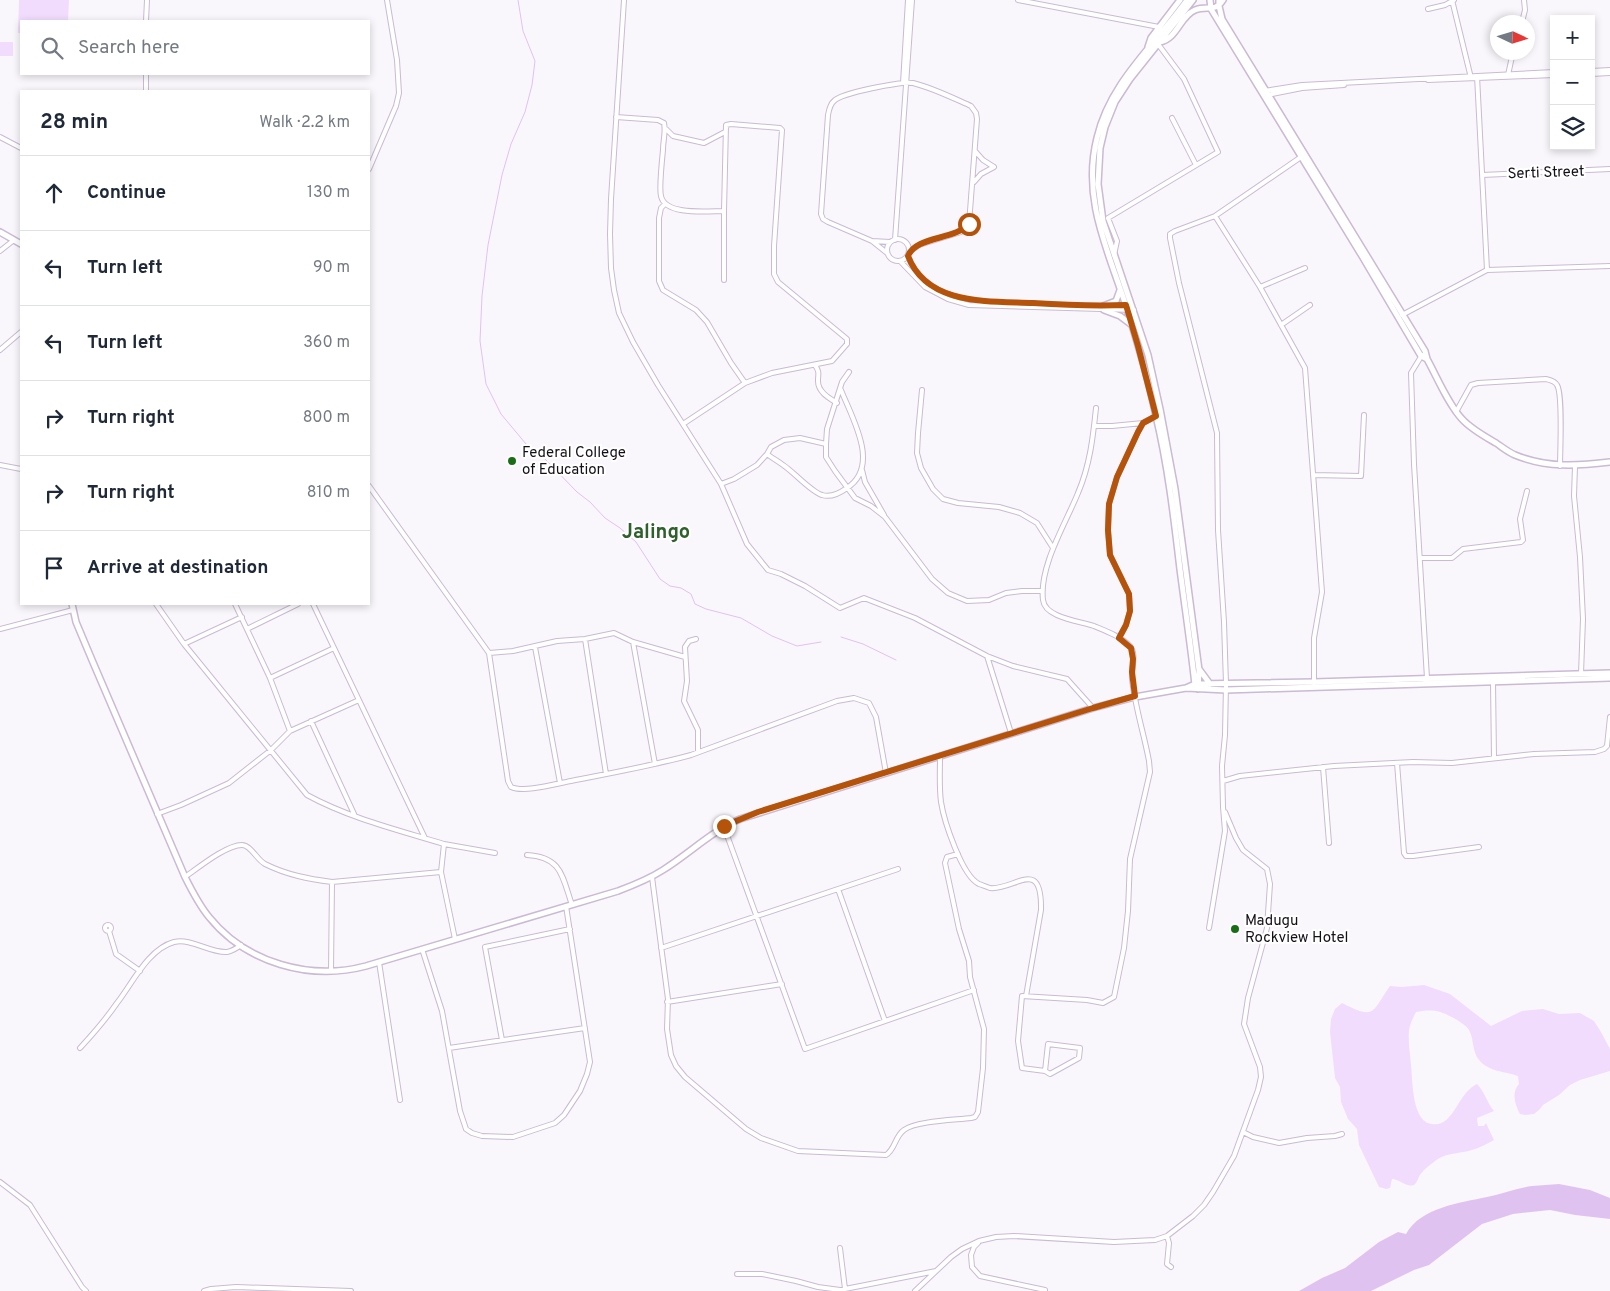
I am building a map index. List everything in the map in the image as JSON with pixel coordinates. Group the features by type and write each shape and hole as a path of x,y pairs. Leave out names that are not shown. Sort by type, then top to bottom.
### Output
{"main road":[{"path":"1148,48 1151,38 1180,0"},
{"path":"1187,0 1148,48 1110,101 1097,139 1093,162 1093,190 1096,213 1103,239 1120,289 1128,307 1134,310 1152,373 1169,452 1197,687"},
{"path":"1187,687 1196,670 1172,504 1156,416 1128,307 1103,221 1099,201 1098,170 1101,142 1115,102 1130,79 1193,0"},
{"path":"1210,0 1211,9 1265,93 1402,316 1423,354"},
{"path":"1159,43 1168,39 1192,12 1199,9 1211,9 1221,2"},
{"path":"1221,2 1222,19 1301,157 1427,359 1456,412 1478,433 1514,454 1538,463 1575,466 1610,462"},
{"path":"0,232 20,243"},
{"path":"1104,308 1116,301 1120,289"},
{"path":"1104,308 1120,316 1132,326"},
{"path":"72,605 88,652 157,814 196,899 223,932 241,945 263,958 302,970 332,971 356,969 618,891 652,877 724,826 758,812 1135,696 1187,687 1314,685 1610,673"},
{"path":"1196,670 1210,684"},
{"path":"1426,681 1494,682 1610,678"},
{"path":"1197,687 1210,684 1226,687"}],"street":[{"path":"146,20 147,0"},
{"path":"370,167 396,106 399,93 397,60 388,0"},
{"path":"624,0 611,199 611,268 619,313 633,342 721,484 747,544 768,570 782,574 805,586 840,608 864,598 881,604 915,618 987,656 1013,666 1067,679 1093,708"},
{"path":"895,240 905,90 908,0"},
{"path":"905,82 912,0"},
{"path":"1018,0 1159,27"},
{"path":"1428,9 1445,5 1453,0 1471,77"},
{"path":"1524,0 1524,15"},
{"path":"1114,256 1117,241 1108,218 1218,152 1184,78 1159,43"},
{"path":"1508,76 1511,60"},
{"path":"1595,72 1610,72"},
{"path":"1265,93 1302,85 1550,74"},
{"path":"146,75 146,90"},
{"path":"1478,77 1488,270"},
{"path":"872,241 891,242 903,240 919,244 961,232 969,224 977,119 974,109 971,106 928,89 905,82 889,84 840,97 832,104 828,115 821,214 823,219 872,241 887,253 892,260 900,261 925,287 942,296 960,302 978,306 1128,307"},
{"path":"616,117 658,120 664,123 666,129 673,136 704,143 725,132"},
{"path":"1172,118 1196,165"},
{"path":"683,424 745,383 772,373 832,361 847,344 847,339 778,282 774,274 774,246 782,130 780,128 726,125 724,280"},
{"path":"666,129 663,147 661,196 665,204 672,209 724,211"},
{"path":"0,137 20,147"},
{"path":"973,184 981,174 994,167 983,160 975,151"},
{"path":"1209,928 1225,831 1223,781 1226,687 1218,530 1217,433 1179,283 1170,234 1175,230 1215,216 1301,157"},
{"name":"Serti Street","path":"1482,175 1610,169"},
{"path":"665,204 661,208 659,218 659,281 664,290 696,310 707,322 745,383"},
{"path":"1215,216 1260,287 1305,368 1322,592 1314,638 1314,685"},
{"path":"0,252 14,240"},
{"path":"887,253 891,242"},
{"path":"906,242 915,270 929,284 960,298 978,301 1104,308"},
{"path":"900,261 919,244"},
{"path":"1402,316 1488,270 1610,266"},
{"path":"1260,287 1304,268"},
{"path":"1281,325 1310,305"},
{"path":"0,350 20,333"},
{"path":"1423,354 1411,373 1426,681"},
{"path":"815,365 819,373 820,390 837,403"},
{"path":"849,372 842,382 837,403 827,429 826,456 855,498 871,506 885,517"},
{"path":"1456,412 1471,385 1546,379 1552,381 1557,384 1559,391 1560,466"},
{"path":"841,390 859,431 862,448 862,470 865,482 885,517 932,579 948,593 967,601 989,600 1006,593 1042,590"},
{"path":"922,390 918,453 921,468 933,489 943,499 958,503 999,507 1020,513 1037,522 1053,548"},
{"path":"1045,1071 1048,1044 1080,1048 1078,1058 1050,1074 1045,1071 1022,1068 1018,1041 1022,996 1087,1000 1103,1003 1114,997 1124,948 1128,911 1130,859 1150,772 1150,761 1135,696 1131,648 1119,638 1093,626 1049,612 1043,602 1042,590 1053,548 1079,492 1089,462 1096,408"},
{"path":"1313,475 1361,476 1364,415"},
{"path":"1094,426 1143,423 1156,416"},
{"path":"1119,638 1126,625 1130,611 1129,594 1110,555 1108,530 1109,504 1122,463 1143,423"},
{"path":"721,484 734,479 757,465 771,447 784,440 800,438 826,444"},
{"path":"767,454 820,495 829,497 856,482 862,470"},
{"path":"0,465 20,468"},
{"path":"1575,466 1574,496 1580,557 1583,619 1581,674"},
{"path":"370,487 489,653 510,788 516,790 560,783 655,764 698,752 837,701 854,698 869,703 876,717 886,772"},
{"path":"1420,558 1452,558 1463,549 1521,542 1523,540 1520,519 1527,491"},
{"path":"0,629 72,605"},
{"path":"157,605 184,644 307,795 323,804 355,816 425,839 495,853"},
{"path":"236,605 270,678 290,731"},
{"path":"247,629 296,605"},
{"path":"313,605 425,839"},
{"path":"184,644 242,617"},
{"path":"489,653 614,633 633,642 685,658"},
{"path":"696,638 689,641 685,647 687,680 684,701 698,730 698,752"},
{"path":"585,639 606,774"},
{"path":"633,642 655,764"},
{"path":"535,647 560,783"},
{"path":"270,678 334,648"},
{"path":"987,656 1011,733"},
{"path":"1494,682 1494,758"},
{"path":"157,814 229,783 271,750 290,731 359,700"},
{"path":"1223,781 1240,776 1323,767 1376,763 1452,762 1534,754 1600,751 1607,746 1610,717"},
{"path":"311,721 355,816"},
{"path":"940,756 941,804 958,854 968,875 978,883 990,888 1026,878 1035,882 1039,889 1041,910 1026,996"},
{"path":"1397,763 1404,853 1406,856 1478,847"},
{"path":"1323,767 1330,843"},
{"path":"915,1291 962,1249 979,1241 1005,1236 1086,1241 1139,1242 1155,1240 1167,1236 1193,1216 1213,1192 1234,1156 1258,1090 1261,1073 1246,1032 1244,1017 1267,928 1270,884 1267,869 1243,850 1223,808"},
{"path":"724,826 805,1049 974,990"},
{"path":"444,844 441,872 455,939"},
{"path":"185,877 217,853 242,845 248,847 260,860 297,877 332,882 441,872"},
{"path":"652,877 668,1002 667,1029 671,1055 676,1066 685,1077 746,1129 761,1138 798,1151 880,1156 890,1153 900,1133 908,1127 971,1118 975,1117 978,1112 985,1042 984,1028 970,977 969,961 959,929 945,863 947,857 958,854"},
{"path":"422,949 442,1011 460,1111 466,1129 472,1134 482,1136 512,1137 555,1124 564,1115 580,1091 590,1062 570,929 569,906 558,866 549,859 528,855"},
{"path":"661,948 898,869"},
{"path":"332,882 332,971"},
{"path":"838,889 885,1021"},
{"path":"502,1040 486,948 570,929"},
{"path":"109,930 116,954 140,971"},
{"path":"80,1048 118,1003 140,971 158,950 175,942 189,942 211,950 229,952 241,945"},
{"path":"379,962 400,1100"},
{"path":"668,1002 782,984"},
{"path":"449,1048 584,1028"},
{"path":"1243,1132 1253,1137 1279,1143 1308,1138 1327,1138 1342,1134"},
{"path":"0,1182 30,1205 86,1291"},
{"path":"1167,1236 1169,1243 1167,1264 1171,1267"},
{"path":"979,1241 971,1255 972,1267 980,1276 1045,1290"},
{"path":"840,1248 845,1289"},
{"path":"737,1274 762,1274 840,1290 938,1270"},
{"path":"204,1291 236,1287 352,1291"}],"shaded area":[{"path":"19,0 69,0 68,20 20,20 20,33 18,33"},
{"path":"0,42 13,42 13,56 0,56"},
{"path":"1424,985 1450,994 1491,1026 1522,1011 1543,1009 1559,1014 1580,1013 1594,1021 1610,1049 1610,1071 1570,1085 1534,1114 1520,1114 1515,1099 1515,1091 1519,1084 1518,1076 1492,1069 1483,1064 1475,1053 1469,1030 1459,1021 1436,1011 1416,1012 1409,1028 1409,1039 1413,1092 1418,1112 1429,1124 1444,1122 1449,1118 1466,1093 1477,1084 1494,1111 1477,1118 1478,1126 1484,1126 1486,1123 1494,1140 1475,1149 1446,1155 1438,1159 1424,1170 1414,1185 1411,1186 1392,1179 1390,1188 1386,1189 1379,1187 1359,1145 1357,1129 1348,1119 1341,1102 1340,1087 1335,1078 1330,1032 1331,1019 1335,1009 1342,1003 1361,1011 1372,1011 1390,986"},
{"path":"1559,1184 1590,1190 1610,1198 1610,1219 1550,1210 1513,1214 1482,1224 1429,1265 1414,1270 1371,1291 1299,1291 1345,1268 1379,1242 1398,1232 1406,1234 1413,1225 1431,1212 1453,1204 1521,1188"}],"waterway":[{"path":"518,0 523,31 535,61 532,85 525,112 511,144 502,175 488,245 482,296 480,341 486,384 501,414 526,444 545,459 605,518 636,542 660,579 670,586 681,588 691,594 695,604 706,609 741,618 772,636 797,646 821,642"},
{"path":"841,637 863,644 896,660"}],"place":[{"name":"Federal College of Education","path":"512,461"},
{"name":"Madugu Rockview Hotel","path":"1235,929"}],"district":[{"name":"Jalingo","path":"656,531"}],"route":[{"path":"724,826 758,812 1135,696 1131,648 1119,638 1126,625 1130,611 1129,594 1110,555 1108,530 1109,504 1122,463 1138,432 1143,423 1156,416 1126,305 1065,305 978,301 950,295 929,284 912,266 908,256 909,252 919,244 961,232 969,224"}]}
